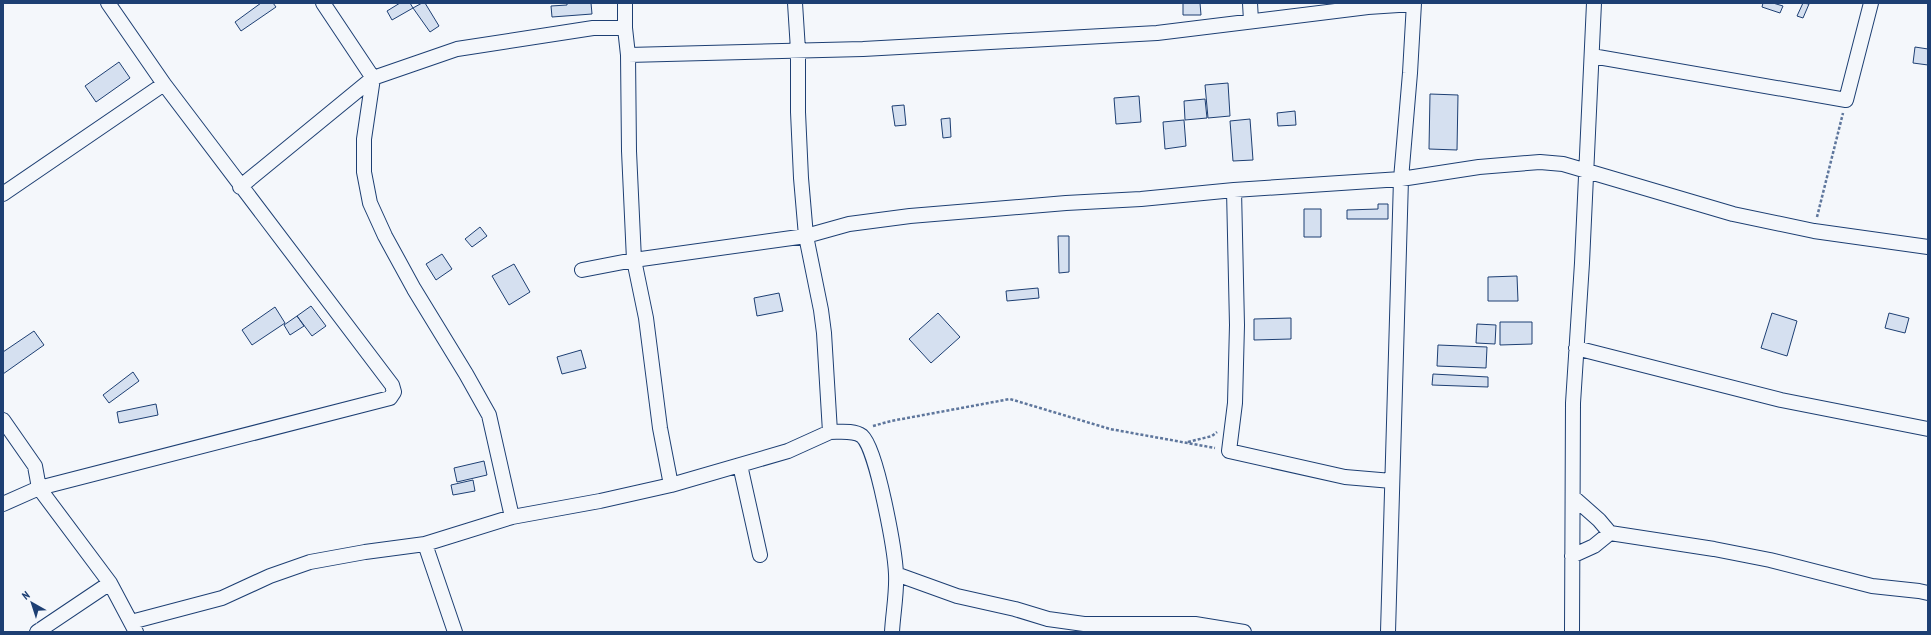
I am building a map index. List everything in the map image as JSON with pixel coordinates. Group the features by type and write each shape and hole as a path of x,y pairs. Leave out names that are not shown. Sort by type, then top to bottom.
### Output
{"street":[{"path":"3,504 39,488 390,398 394,392 392,385 240,187 164,84 108,3"},
{"path":"323,3 373,78 364,139 364,172 370,203 385,236 414,289 466,374 489,415 512,517"},
{"path":"625,3 634,260 646,318 660,428 671,485"},
{"path":"795,3 798,50 798,112 806,236 821,310 830,432"},
{"path":"1250,3 1251,21"},
{"path":"628,55 863,49 1157,33 1414,3 1404,156 1401,179 1388,632"},
{"path":"1572,632 1572,458 1576,348 1594,3"},
{"path":"1592,56 1846,100 1871,3"},
{"path":"240,187 373,78 457,49 593,28 625,28"},
{"path":"3,194 164,84"},
{"path":"582,270 634,260 806,236 849,224 910,216 1066,203 1141,199 1234,190 1401,179 1479,167 1540,162 1563,164 1733,214 1814,231 1928,247"},
{"path":"1234,190 1236,325 1235,403 1229,451 1345,476 1392,481"},
{"path":"1576,348 1781,400 1928,429"},
{"path":"3,420 32,460 39,488 110,583 134,627 222,598 270,576 310,562 364,552 425,544 512,517 600,501 671,485 788,451 830,432 853,432 861,436 868,443 886,505 896,574 892,632"},
{"path":"740,465 760,555"},
{"path":"1573,497 1599,520 1610,533 1714,549 1770,560 1872,586 1928,593"},
{"path":"1572,556 1594,546 1610,533"},
{"path":"425,544 455,632"},
{"path":"896,574 956,596 1015,609 1056,626 1195,624 1221,630 1244,632"},
{"path":"37,632 110,583"}],"path":[{"path":"1814,231 1846,100"},
{"path":"853,432 891,421 1010,399 1110,429 1187,442 1229,451"},
{"path":"1187,442 1212,436 1221,428"}],"building":[{"path":"261,3 273,3 276,7 241,31 235,22"},
{"path":"400,3 410,3 413,8 392,20 387,11"},
{"path":"425,3 439,26 430,32 413,8"},
{"path":"567,3 591,3 592,14 552,17 551,6 567,5"},
{"path":"1183,3 1200,3 1201,15 1183,15"},
{"path":"1763,3 1773,3 1783,6 1780,13 1762,7"},
{"path":"1803,3 1809,4 1803,18 1797,16"},
{"path":"1915,47 1928,49 1928,65 1913,63"},
{"path":"119,62 130,78 96,102 85,86"},
{"path":"1228,83 1230,116 1208,118 1205,85"},
{"path":"1430,94 1458,95 1457,150 1429,149"},
{"path":"1139,96 1141,122 1116,124 1114,98"},
{"path":"1205,99 1207,118 1185,120 1184,101"},
{"path":"904,105 906,125 895,126 892,106"},
{"path":"1295,111 1296,125 1278,126 1277,113"},
{"path":"950,118 951,137 943,138 941,119"},
{"path":"1250,119 1253,160 1233,161 1230,121"},
{"path":"1184,120 1186,146 1165,149 1163,122"},
{"path":"1378,204 1388,204 1388,219 1347,219 1347,210 1378,209"},
{"path":"1304,209 1321,209 1321,237 1304,237"},
{"path":"480,227 487,236 472,247 465,239"},
{"path":"1058,236 1069,236 1069,272 1059,273"},
{"path":"442,254 452,269 436,280 426,264"},
{"path":"514,264 530,292 509,305 492,276"},
{"path":"1517,276 1518,301 1488,301 1488,277"},
{"path":"1038,288 1039,298 1007,301 1006,291"},
{"path":"779,293 783,311 757,316 754,298"},
{"path":"311,306 326,326 312,336 297,316"},
{"path":"275,307 285,323 252,345 242,330"},
{"path":"938,313 960,337 931,363 909,339"},
{"path":"1772,313 1797,321 1787,356 1761,348"},
{"path":"1889,313 1909,318 1905,333 1885,328"},
{"path":"297,316 304,326 290,335 284,325"},
{"path":"1291,318 1291,339 1254,340 1254,319"},
{"path":"1500,322 1532,322 1532,344 1500,345"},
{"path":"1477,324 1496,325 1495,344 1476,343"},
{"path":"34,331 44,345 3,374 3,352"},
{"path":"1438,345 1487,347 1486,368 1437,366"},
{"path":"581,350 586,368 562,374 557,357"},
{"path":"133,372 139,381 109,403 103,395"},
{"path":"1433,374 1488,377 1488,387 1432,385"},
{"path":"156,404 158,415 119,423 117,412"},
{"path":"484,461 487,475 457,482 454,468"},
{"path":"473,480 475,491 453,495 451,485"}]}
